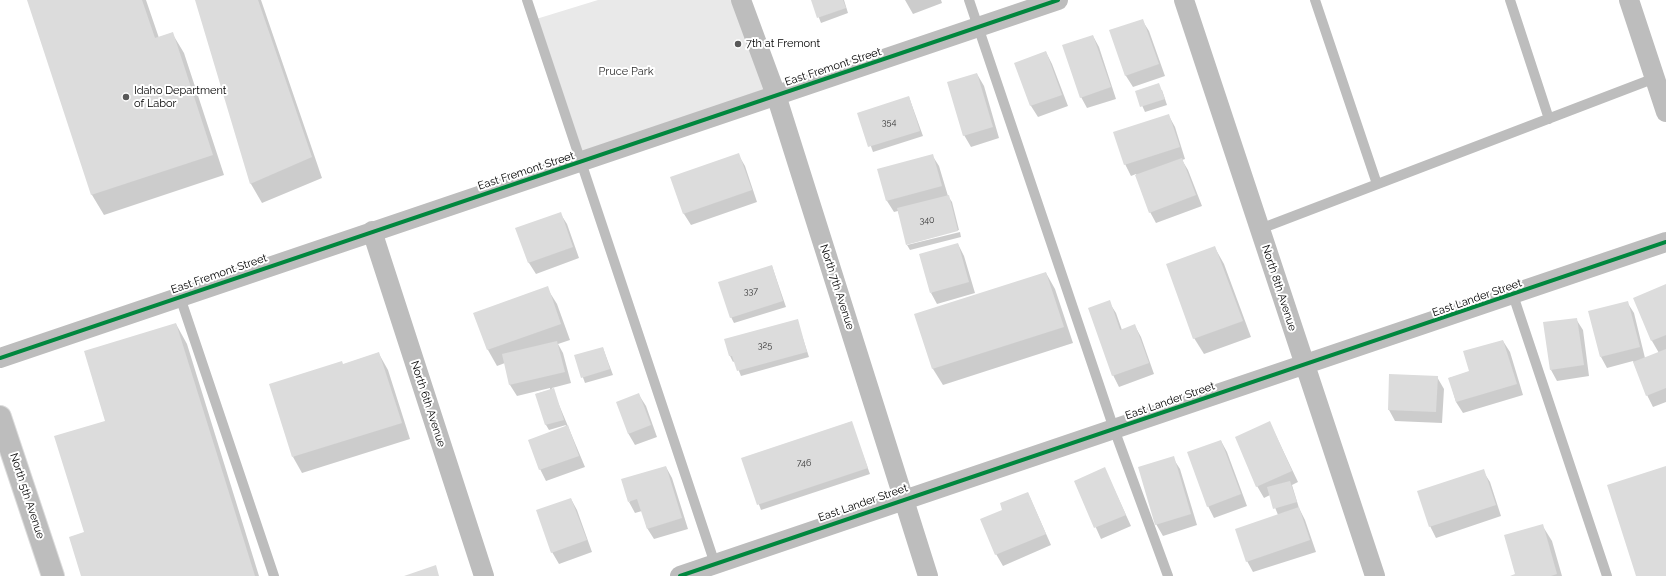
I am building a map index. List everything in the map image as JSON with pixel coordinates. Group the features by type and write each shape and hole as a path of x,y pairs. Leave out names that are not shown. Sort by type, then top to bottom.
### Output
{"main road":[{"name":"North 5th Avenue","path":"0,417 53,576"}],"street":[{"name":"North 7th Avenue","path":"741,0 776,95 928,576"},
{"name":"East Fremont Street","path":"0,358 1058,0"},
{"name":"North 8th Avenue","path":"1184,0 1375,576"},
{"path":"1629,0 1666,112"},
{"name":"North 6th Avenue","path":"372,231 484,576"},
{"name":"East Lander Street","path":"680,576 1666,242"}],"lane":[{"path":"527,0 715,564"},
{"path":"969,0 1114,430 1168,576"},
{"path":"1315,0 1377,184"},
{"path":"1510,0 1549,119"},
{"path":"1260,229 1655,78"},
{"path":"1513,295 1607,576"},
{"path":"180,297 274,576"}],"green space":[{"name":"Pruce Park","path":"598,0 741,0 776,95 581,162 533,20"}],"building":[{"name":"Idaho Department of Labor","path":"27,0 142,0 155,38 173,32 213,155 91,195"},
{"path":"195,0 258,0 312,157 250,184"},
{"path":"811,0 843,0 846,8 817,18"},
{"path":"1143,19 1159,64 1125,76 1109,30"},
{"path":"1093,35 1111,87 1080,98 1062,45"},
{"path":"1046,51 1062,95 1030,106 1014,63"},
{"path":"977,73 993,127 963,136 947,82"},
{"path":"1159,83 1165,99 1140,107 1135,91"},
{"path":"909,96 920,131 868,147 857,113"},
{"path":"1169,114 1180,147 1124,165 1113,132"},
{"path":"739,153 752,190 683,214 670,177"},
{"path":"933,154 942,186 886,201 877,169"},
{"path":"1182,158 1196,195 1149,213 1135,175"},
{"path":"949,195 958,231 906,245 897,208"},
{"path":"561,212 573,247 528,263 515,228"},
{"path":"958,243 969,282 930,293 919,254"},
{"path":"1215,246 1243,321 1193,339 1166,264"},
{"path":"772,265 783,301 730,318 718,282"},
{"path":"1046,272 1064,327 932,369 914,314"},
{"path":"1666,284 1666,335 1651,341 1633,298"},
{"path":"548,286 561,324 487,350 473,313"},
{"path":"1110,300 1120,330 1135,324 1149,363 1112,376 1088,308"},
{"path":"1628,301 1640,347 1600,357 1588,311"},
{"path":"1577,318 1584,365 1550,370 1543,322"},
{"path":"798,319 807,352 737,371 732,356 729,356 724,339"},
{"path":"176,323 255,576 81,576 69,537 84,532 54,436 105,421 84,351"},
{"path":"1503,340 1517,384 1456,402 1448,378 1469,371 1463,351"},
{"path":"557,341 565,372 509,385 502,354"},
{"path":"603,347 610,369 581,378 574,355"},
{"path":"1666,349 1666,388 1646,396 1633,362"},
{"path":"379,352 402,423 292,457 269,384 342,361 343,364"},
{"path":"1389,374 1438,376 1436,412 1388,410"},
{"path":"554,388 564,420 545,425 535,394"},
{"path":"639,393 651,425 628,434 616,402"},
{"path":"852,421 868,468 757,505 741,458"},
{"path":"1270,421 1292,471 1256,487 1235,437"},
{"path":"568,425 579,456 539,470 528,440"},
{"path":"1221,440 1241,494 1207,507 1187,452"},
{"path":"1174,456 1191,514 1155,525 1138,467"},
{"path":"666,466 682,518 647,529 637,499 628,502 621,479"},
{"path":"1666,466 1666,576 1636,576 1607,485"},
{"path":"1105,467 1126,515 1094,528 1074,481"},
{"path":"1484,469 1496,505 1429,527 1417,491"},
{"path":"1290,481 1297,502 1273,509 1267,487"},
{"path":"1028,492 1046,534 995,555 980,519 1002,510 1000,503"},
{"path":"571,498 587,540 551,553 536,510"},
{"path":"1299,507 1310,540 1246,562 1235,529"},
{"path":"1543,524 1557,574 1551,576 1510,576 1515,574 1504,535"},
{"path":"436,565 439,576 404,576"}],"cycle path":[{"path":"0,358 1058,0"},
{"path":"680,576 1666,242"}],"place":[{"name":"7th at Fremont","path":"738,44"},
{"name":"Idaho Department of Labor","path":"126,97"}]}
